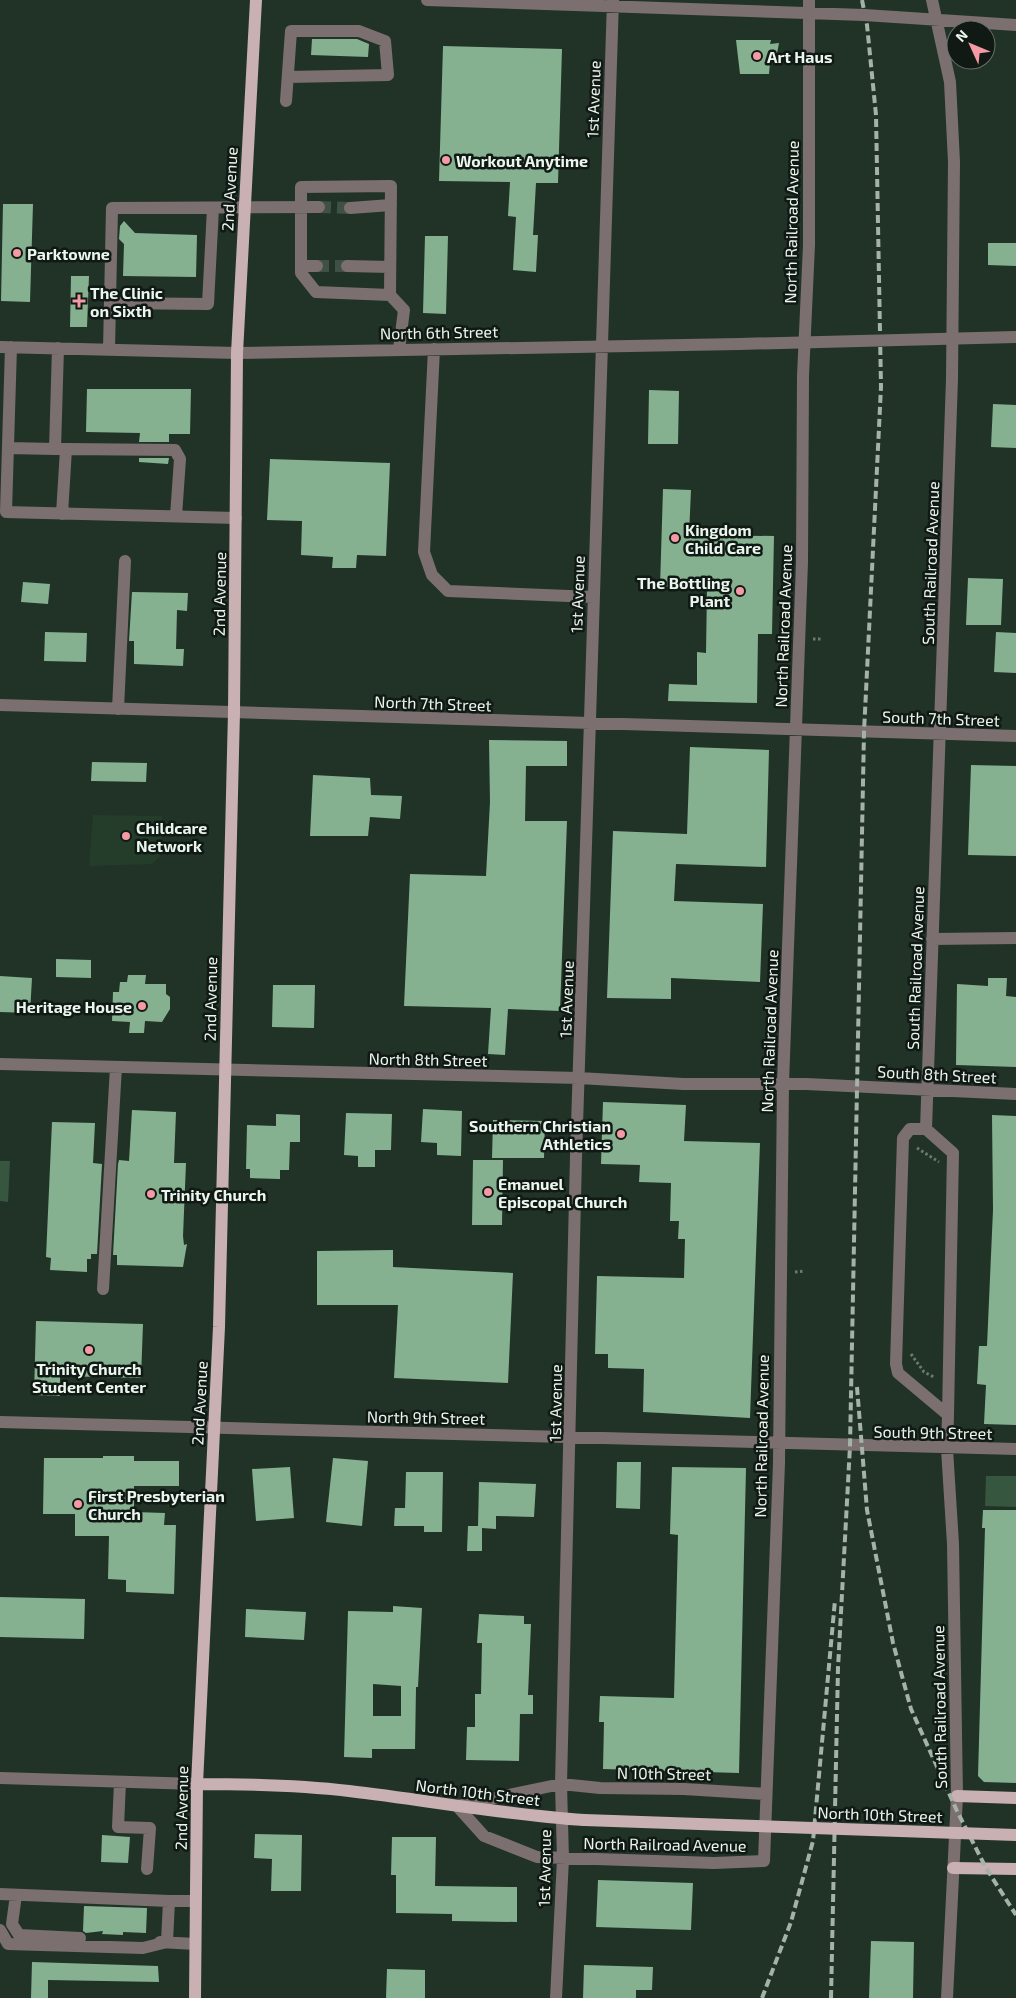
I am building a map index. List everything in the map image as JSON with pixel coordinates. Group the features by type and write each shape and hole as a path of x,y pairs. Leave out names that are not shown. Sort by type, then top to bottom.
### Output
{"main road":[{"name":"2nd Avenue","path":"195,1998 197,1784 214,1428 225,1070 234,712 237,353 256,0"},
{"name":"North 10th Street","path":"197,1784 265,1784 348,1791 561,1819 1016,1835"},
{"path":"958,1796 1016,1798"},
{"path":"953,1868 1016,1869"}],"street":[{"path":"427,0 613,2 814,8 864,15 1016,25"},
{"name":"South Railroad Avenue","path":"932,0 938,20 950,82 954,162 952,379 944,563 943,689 939,734 926,1090 926,1129 953,1154 947,1449 953,1544 958,1796 947,1998"},
{"name":"1st Avenue","path":"556,1998 562,1859 561,1784 600,345 613,2"},
{"name":"North Railroad Avenue","path":"457,1806 484,1836 536,1857 714,1863 764,1861 779,1443 784,1084 802,562 803,376 809,245 814,8"},
{"path":"286,101 291,31 360,31 386,40 388,75 288,77"},
{"path":"390,295 316,292 301,274 301,187 391,186 390,295 404,310 399,349"},
{"path":"350,208 391,205"},
{"path":"109,350 112,208 245,209 319,207"},
{"path":"110,303 208,304 213,208"},
{"path":"301,266 317,266"},
{"path":"347,266 390,267"},
{"name":"North 6th Street","path":"5,347 237,353 879,341 1016,336"},
{"path":"5,347 8,448 6,512 236,518"},
{"path":"58,348 62,514"},
{"path":"434,349 424,552 432,575 448,591 593,597"},
{"path":"8,448 175,450 180,459 176,516"},
{"path":"118,709 125,561"},
{"name":"North 7th Street","path":"0,705 864,732"},
{"name":"South 7th Street","path":"864,732 1016,736"},
{"path":"932,940 1016,938"},
{"name":"North 8th Street","path":"0,1064 580,1078 683,1084 784,1084 856,1087"},
{"path":"103,1289 116,1067"},
{"name":"South 8th Street","path":"856,1087 1016,1094"},
{"path":"926,1129 910,1129 903,1138 896,1364 898,1373 948,1415"},
{"name":"North 9th Street","path":"0,1422 570,1436 850,1446"},
{"name":"South 9th Street","path":"850,1446 1016,1449"},
{"name":"North 10th Street","path":"0,1778 197,1784"},
{"path":"120,1782 118,1827 150,1828 147,1869"},
{"name":"N 10th Street","path":"457,1806 561,1784 600,1788 684,1789 766,1794"},
{"path":"0,1894 196,1901"},
{"path":"16,1895 12,1924 19,1935 195,1944"},
{"path":"167,1942 169,1901"},
{"path":"0,1930 8,1944 143,1948 167,1942"}],"path":[{"path":"809,639 823,639"},
{"path":"916,1148 941,1163"},
{"path":"792,1272 805,1272"},
{"path":"908,1352 924,1372 937,1379"}],"shaded area":[{"name":"Childcare Network","path":"93,815 162,816 160,856 152,864 89,866"},
{"path":"0,1161 10,1161 8,1202 0,1201"},
{"path":"986,1476 1016,1476 1016,1507 985,1506"}],"building":[{"path":"312,39 357,39 369,44 368,57 311,55"},
{"name":"Art Haus","path":"736,40 771,40 770,44 779,43 775,64 770,63 769,74 740,74"},
{"path":"443,46 562,49 558,183 536,183 533,235 538,235 536,272 513,270 516,217 508,216 510,182 439,181"},
{"name":"Parktowne","path":"3,204 33,204 30,302 1,301"},
{"path":"124,221 135,233 197,235 196,277 123,276 124,244 119,239 120,226"},
{"path":"425,236 448,236 446,314 423,313"},
{"path":"988,243 1016,243 1016,266 988,265"},
{"name":"The Clinic on Sixth","path":"71,276 89,276 87,327 70,327"},
{"path":"87,389 191,389 190,434 169,434 169,442 139,442 140,433 86,432"},
{"path":"649,390 679,391 678,444 648,444"},
{"path":"993,404 1016,405 1016,448 991,447"},
{"path":"139,458 169,458 168,464 139,462"},
{"path":"270,459 390,463 386,556 357,555 356,568 332,568 333,557 301,555 302,521 267,520"},
{"name":"The Bottling Plant","path":"663,489 691,490 689,535 774,536 772,634 758,634 757,703 668,701 669,684 697,685 697,652 706,653 707,588 660,587"},
{"path":"968,578 1003,579 1001,625 966,625"},
{"path":"23,582 50,584 48,604 21,602"},
{"path":"132,592 188,593 187,611 177,610 176,649 184,649 183,666 134,664 134,641 129,641"},
{"path":"45,632 87,633 86,662 44,661"},
{"path":"996,632 1016,633 1016,673 994,672"},
{"path":"489,740 567,741 567,766 526,766 525,821 567,821 560,1011 508,1009 505,1055 488,1054 491,1008 404,1006 410,874 486,876 490,802"},
{"path":"690,747 769,750 766,867 676,864 674,901 763,904 760,982 671,978 671,999 607,998 613,831 687,834"},
{"path":"92,762 147,763 146,782 91,781"},
{"path":"971,765 1016,766 1016,856 968,855"},
{"path":"313,775 370,778 371,795 402,796 400,819 370,817 368,836 310,836"},
{"path":"56,959 91,960 91,978 56,977"},
{"name":"Heritage House","path":"128,975 146,975 145,984 166,984 166,994 170,997 170,1009 162,1022 145,1021 144,1033 129,1033 130,1022 112,1021 113,992 119,992 120,982 127,982"},
{"path":"0,976 32,978 30,1013 0,1012"},
{"path":"988,978 1007,978 1006,996 1016,997 1016,1067 956,1065 957,984 988,986"},
{"path":"273,985 315,985 314,1028 272,1027"},
{"path":"603,1102 686,1105 684,1141 760,1143 750,1418 643,1412 644,1369 608,1368 608,1354 595,1354 597,1276 684,1278 685,1239 678,1239 679,1221 670,1221 671,1183 639,1182 640,1165 601,1164"},
{"path":"423,1109 462,1111 461,1156 437,1155 437,1143 421,1142"},
{"path":"132,1110 176,1112 174,1163 186,1163 183,1236 184,1245 187,1244 183,1267 117,1265 117,1255 113,1255 118,1164 119,1160 129,1161"},
{"path":"346,1113 392,1114 391,1150 375,1150 375,1167 358,1167 358,1156 344,1155"},
{"path":"276,1114 300,1115 300,1142 290,1142 289,1170 280,1170 280,1179 250,1178 250,1169 246,1169 247,1125 276,1126"},
{"path":"992,1115 1016,1116 1016,1425 984,1424 986,1385 977,1384 979,1346 987,1346 993,1210"},
{"path":"493,1120 545,1121 544,1158 492,1158"},
{"path":"52,1122 95,1123 93,1163 102,1164 97,1254 91,1254 91,1259 87,1259 87,1272 50,1270 51,1258 46,1257"},
{"path":"473,1160 503,1160 502,1225 472,1225"},
{"path":"393,1250 393,1267 513,1273 508,1383 394,1378 398,1305 317,1305 317,1251"},
{"name":"Trinity Church Student Center","path":"36,1321 143,1324 141,1378 60,1376 60,1396 34,1395"},
{"path":"103,1456 134,1456 134,1461 179,1461 179,1486 134,1486 134,1512 165,1513 164,1525 176,1525 174,1594 126,1592 126,1580 108,1579 109,1536 75,1536 75,1514 43,1514 44,1458 103,1458"},
{"path":"333,1458 368,1461 362,1526 326,1522"},
{"path":"617,1462 641,1462 640,1509 616,1508"},
{"path":"290,1467 294,1518 256,1521 252,1469"},
{"path":"672,1467 746,1468 739,1773 603,1769 604,1722 599,1722 600,1696 674,1698 678,1535 670,1534"},
{"path":"406,1472 443,1472 442,1532 424,1532 424,1526 394,1526 395,1508 405,1508"},
{"path":"479,1482 536,1484 534,1517 496,1516 496,1529 482,1528 482,1551 467,1551 468,1526 478,1526"},
{"path":"983,1510 1016,1510 1016,1783 984,1782 978,1776 985,1528 982,1528"},
{"path":"0,1597 85,1599 84,1639 0,1637"},
{"path":"393,1606 422,1608 418,1687 416,1687 415,1749 372,1749 372,1758 344,1757 348,1611 393,1612","holes":["373,1684 401,1686 401,1716 373,1716"]},
{"path":"246,1609 306,1612 304,1640 245,1637"},
{"path":"479,1614 524,1616 524,1624 531,1624 528,1695 533,1695 533,1714 520,1714 519,1761 466,1760 467,1727 475,1727 475,1694 481,1694 482,1643 477,1643"},
{"path":"255,1834 302,1835 301,1891 271,1891 272,1859 254,1858"},
{"path":"102,1835 130,1837 128,1863 101,1862"},
{"path":"392,1837 436,1837 435,1886 517,1887 517,1922 452,1921 452,1914 396,1913 396,1875 391,1875"},
{"path":"598,1880 693,1883 691,1930 596,1927"},
{"path":"84,1906 147,1908 146,1933 123,1932 123,1935 102,1934 103,1931 86,1933 83,1931"},
{"path":"871,1941 914,1942 913,1998 869,1998"},
{"path":"32,1962 158,1966 159,1982 48,1980 48,1998 31,1998"},
{"path":"584,1965 653,1967 652,1990 636,1990 636,1998 583,1998"},
{"path":"387,1969 425,1970 425,1998 386,1998"}],"tunnel":[{"path":"319,207 350,208"},
{"path":"317,266 347,266"}],"railway":[{"path":"831,1998 838,1668 850,1446 864,732 881,387 876,115 867,25 862,0"},
{"path":"857,1387 867,1510 893,1643 911,1709 957,1811 986,1868 1016,1915"},
{"path":"762,1998 791,1922 813,1841 835,1600"}],"place":[{"name":"Art Haus","path":"757,56"},
{"name":"Workout Anytime","path":"446,160"},
{"name":"Parktowne","path":"17,253"},
{"name":"The Clinic on Sixth","path":"79,301"},
{"name":"Kingdom Child Care","path":"675,538"},
{"name":"The Bottling Plant","path":"740,591"},
{"name":"Childcare Network","path":"126,836"},
{"name":"Heritage House","path":"142,1006"},
{"name":"Southern Christian Athletics","path":"621,1134"},
{"name":"Emanuel Episcopal Church","path":"488,1192"},
{"name":"Trinity Church","path":"151,1194"},
{"name":"Trinity Church Student Center","path":"89,1350"},
{"name":"First Presbyterian Church","path":"78,1504"}]}
